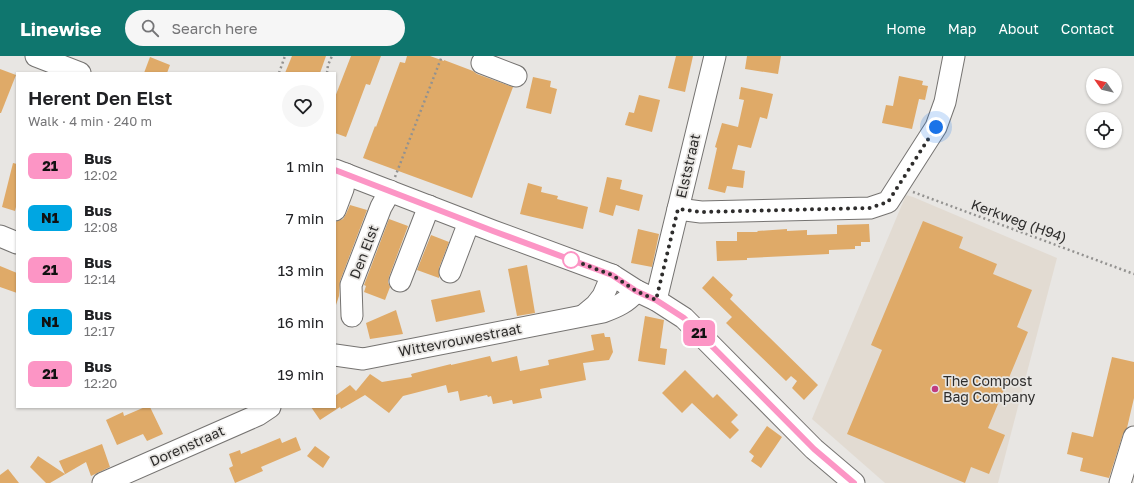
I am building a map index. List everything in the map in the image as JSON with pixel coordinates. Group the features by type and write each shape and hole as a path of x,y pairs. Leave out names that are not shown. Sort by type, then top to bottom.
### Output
{"street":[{"path":"36,56 77,72"},
{"name":"Elststraat","path":"656,300 714,56"},
{"path":"678,209 701,212 870,208 888,202 936,127 945,102 954,56"},
{"path":"482,63 516,76"},
{"path":"336,207 343,188 341,172 469,222 612,275 636,291 656,300 684,318 814,449 854,483"},
{"name":"Den Elst","path":"352,316 351,285 381,207 390,191"},
{"path":"400,282 428,206"},
{"path":"450,272 469,222"},
{"path":"0,236 16,243"},
{"path":"584,315 596,305 603,296 612,275"},
{"name":"Wittevrouwestraat","path":"338,358 363,359 603,312 626,301 636,291"},
{"name":"Dorenstraat","path":"103,483 258,415 268,408"},
{"path":"1120,483 1134,437"}],"path":[{"path":"279,72 285,56"},
{"path":"327,72 328,65 332,56"},
{"path":"390,191 442,56"},
{"name":"Kerkweg (H94)","path":"898,187 1134,274"}],"shaded area":[{"name":"The Compost Bag Company","path":"906,195 1057,258 998,483 885,483 812,419"}],"building":[{"path":"292,56 326,56 320,72 285,72"},
{"path":"351,56 381,56 370,85 366,84 346,137 336,133 336,94"},
{"path":"407,56 430,56 444,60 513,87 472,198 363,158 400,62 405,63"},
{"path":"676,56 693,56 685,92 668,88"},
{"path":"747,56 781,56 778,74 745,69"},
{"path":"150,57 170,65 167,72 144,72"},
{"path":"0,69 16,75 1,113 0,113"},
{"path":"899,76 923,81 922,85 928,86 925,100 919,99 912,129 882,123 886,105 893,106"},
{"path":"533,77 551,81 550,87 557,89 551,114 526,108"},
{"path":"741,87 773,94 767,119 760,117 751,148 738,145 732,169 745,171 743,188 727,186 725,193 708,189 717,148 715,147 722,123 738,127 744,100 739,99"},
{"path":"639,95 660,100 652,132 625,125 629,112 634,113"},
{"path":"13,163 16,164 15,211 2,207"},
{"path":"607,177 622,180 620,189 643,195 639,211 616,205 613,216 599,212"},
{"path":"528,183 542,187 541,192 558,196 557,199 588,207 583,229 520,214"},
{"path":"350,205 367,210 340,281 339,296 336,305 336,222 343,219"},
{"path":"389,219 408,226 389,277 388,282 390,287 385,300 364,292 366,286 364,285"},
{"name":"The Compost Bag Company","path":"923,221 963,237 959,248 997,264 993,274 1032,290 1017,327 1028,332 988,428 1005,435 989,474 971,467 965,483 847,434 882,350 871,345"},
{"path":"869,224 870,242 861,242 861,246 855,246 855,249 829,250 829,254 717,261 716,241 737,241 737,232 758,232 757,231 787,229 787,231 807,230 807,235 837,234 837,225"},
{"path":"638,229 659,234 652,267 631,263"},
{"path":"431,235 449,242 439,268 439,278 417,270"},
{"path":"527,265 535,313 517,316 508,269"},
{"path":"0,266 16,273 16,293 0,287"},
{"path":"713,276 733,295 730,299 818,385 804,400 792,388 797,381 791,376 786,381 726,323 732,317 702,288"},
{"path":"480,290 485,312 436,322 431,300"},
{"path":"396,310 403,334 370,339 366,323"},
{"path":"645,316 664,320 660,348 667,349 665,365 638,361"},
{"path":"604,333 605,337 610,337 613,352 609,360 583,363 586,380 540,389 542,398 513,404 512,400 493,404 491,396 488,397 487,395 460,401 458,391 448,393 446,385 403,396 389,413 365,395 341,409 340,407 320,420 312,408 336,408 336,395 350,385 356,391 370,374 382,382 412,377 411,374 490,356 492,362 517,356 520,371 549,365 548,360 594,350 591,335"},
{"path":"1112,357 1134,362 1134,398 1127,428 1123,434 1109,478 1080,471 1083,458 1067,454 1072,432 1093,437"},
{"path":"685,370 713,398 717,394 738,415 731,422 739,430 730,439 692,403 682,413 662,393"},
{"path":"143,408 150,408 163,434 147,441 143,434 117,445 106,420 123,412 124,416"},
{"path":"767,426 782,437 761,468 751,461 754,456 749,452"},
{"path":"296,437 301,450 261,467 263,471 235,483 229,468 233,466 229,454 240,450 241,454 280,438 282,443"},
{"path":"102,444 110,467 91,476 86,462 50,483 46,483 30,467 38,456 65,474 59,461"},
{"path":"315,446 330,457 323,468 307,456"},
{"path":"8,469 19,483 0,483 0,475"}],"bus line":[{"name":"21","path":"336,170 612,275 636,291 656,300 684,318 814,449 854,483"}],"place":[{"name":"The Compost Bag Company","path":"935,389"}],"route":[{"path":"571,260 567,258 612,275 636,291 656,300 678,209 701,212 870,208 888,202 936,127"}]}
